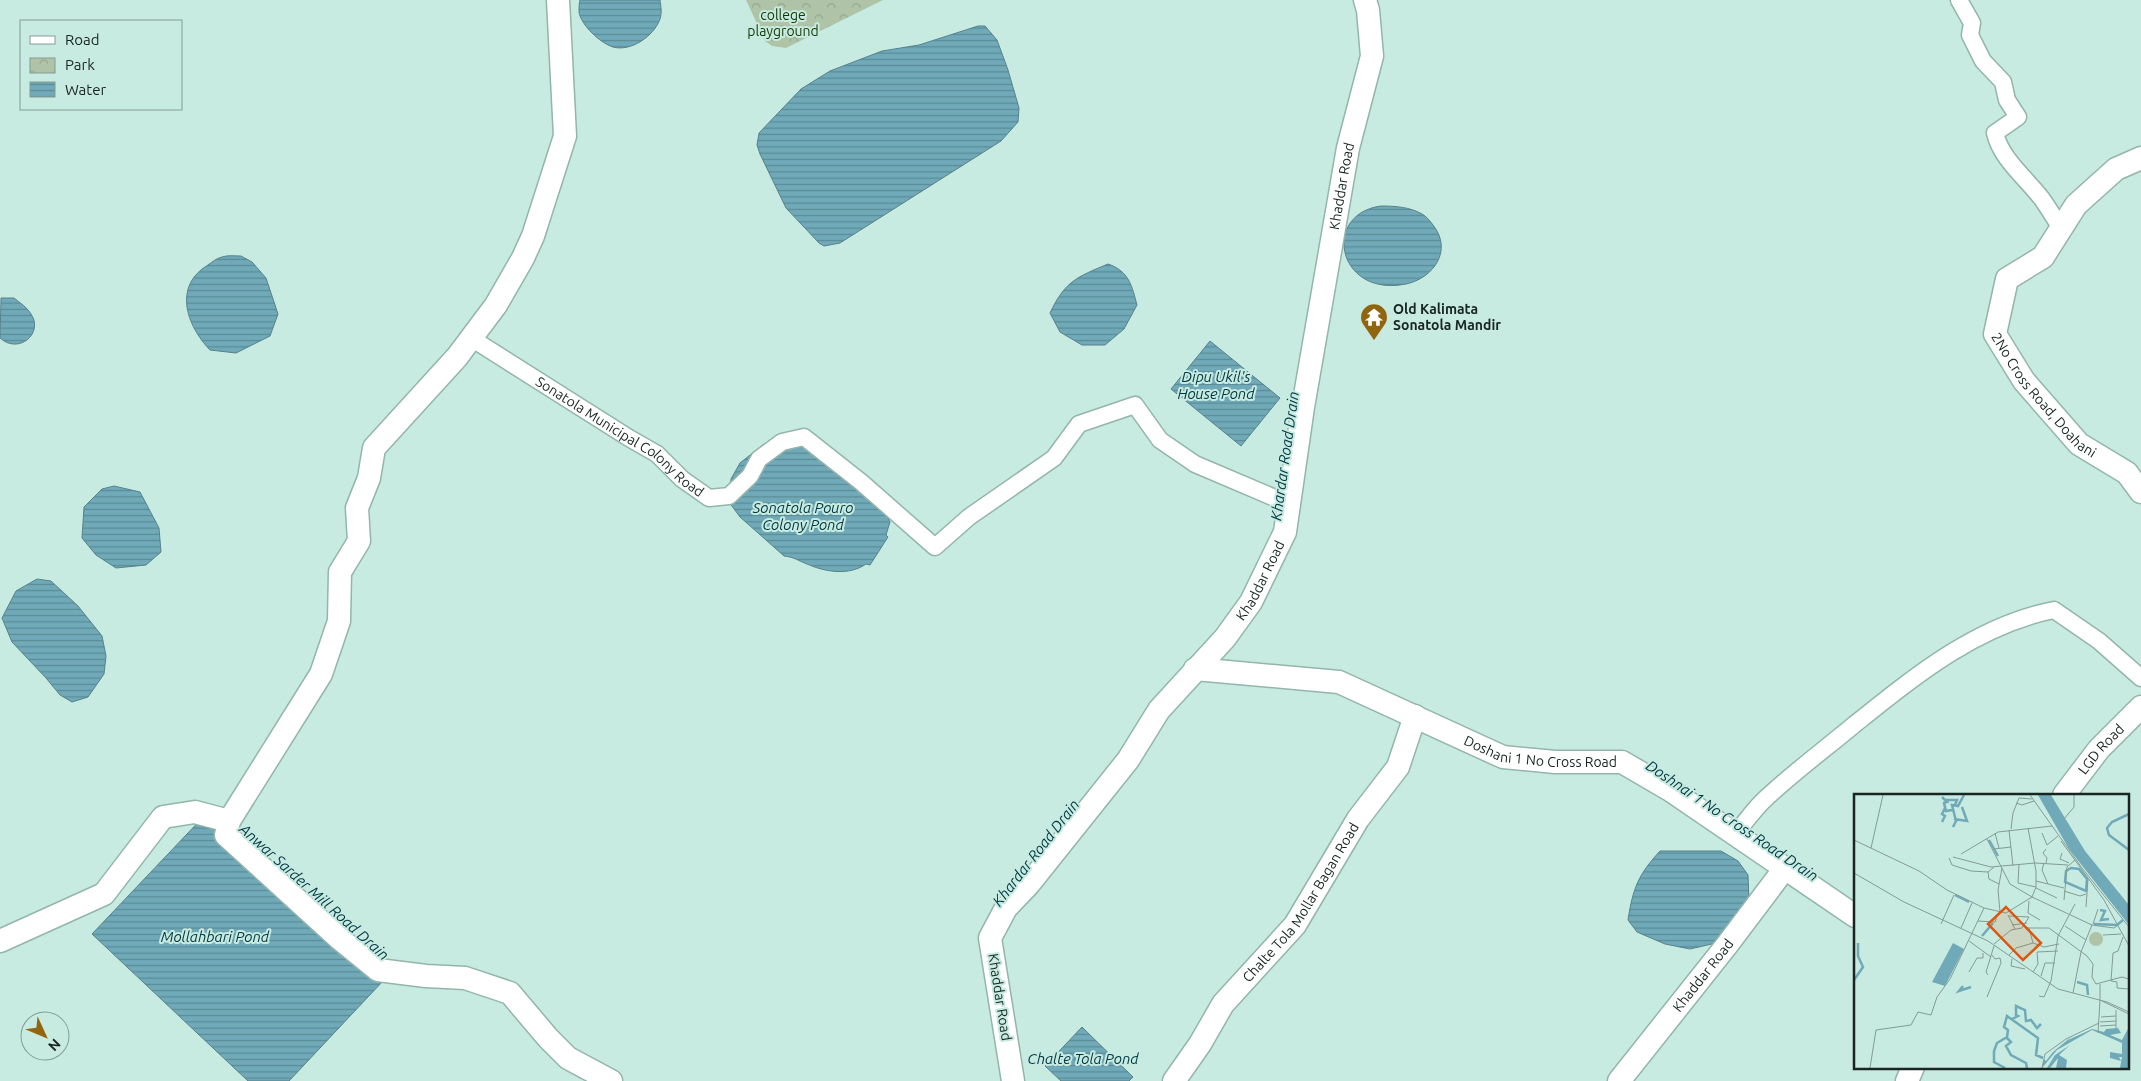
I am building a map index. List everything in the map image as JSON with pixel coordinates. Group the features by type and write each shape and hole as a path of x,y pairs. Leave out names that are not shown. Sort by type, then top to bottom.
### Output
{"street":[{"path":"558,0 565,136 533,236 523,258 496,305 451,363 374,448 369,478 357,508 359,541 340,572 339,621 321,674 229,821 226,835 236,846 378,970 426,976 465,978 510,993 548,1038 568,1058 611,1081"},
{"name":"Khaddar Road","path":"1013,1081 990,938 1006,908 1029,884 1122,768 1159,710 1225,638 1252,602 1285,532 1303,407 1348,148 1372,56 1368,10 1365,0"},
{"path":"1959,0 1972,23 1970,35 1983,60 2003,82 2007,100 2018,117 1995,133 1997,143 2061,228"},
{"name":"2No Cross Road, Doahani","path":"2141,158 2116,169 2076,205 2043,257 2007,279 1995,334 2024,381 2078,444 2127,473 2141,492"},
{"name":"Sonatola Municipal Colony Road","path":"471,338 657,454 682,479 709,498 729,496 750,476 759,459 782,442 804,437 861,482 935,547 969,517 1054,458 1079,424 1135,406 1160,440 1195,464 1289,504"},
{"path":"1734,834 1760,804 1898,689 1958,648 1996,628 2029,615 2054,610 2099,641 2141,678"},
{"name":"Doshani 1 No Cross Road","path":"1195,669 1338,682 1503,757 1555,762 1622,762 1670,790 1854,915"},
{"name":"LGD Road","path":"2065,794 2099,749 2141,707"},
{"name":"Chalte Tola Mollar Bagan Road","path":"1174,1081 1200,1044 1223,1004 1295,925 1358,819 1398,767 1415,716"},
{"path":"0,941 69,908 104,894 163,817 195,812 229,821"},
{"name":"Khaddar Road","path":"1619,1081 1727,945 1785,868"},
{"path":"1907,1081 1913,1068"}],"green space":[{"name":"college playground","path":"746,0 883,0 786,48 772,46 765,41"}],"water":[{"path":"580,0 660,0 661,17 653,31 641,41 627,47 613,47 597,38 587,28 579,12"},
{"path":"978,26 985,26 997,40 1019,108 1018,122 1001,141 840,243 824,246 819,243 786,208 760,154 757,145 759,133 801,89 830,71 882,51 919,45"},
{"path":"1381,206 1402,207 1417,212 1428,219 1439,234 1441,253 1438,262 1425,276 1416,281 1406,284 1383,285 1365,279 1352,268 1345,253 1344,238 1350,224 1362,212"},
{"path":"226,256 241,256 252,262 266,278 278,314 270,336 236,353 210,350 195,329 190,318 187,295 190,284 197,274 216,259"},
{"path":"1108,264 1121,271 1129,280 1137,305 1124,329 1105,345 1082,345 1060,332 1050,313 1061,294 1073,281"},
{"path":"1,298 14,298 31,314 34,328 28,339 22,343 7,343 0,338"},
{"name":"Dipu Ukil's House Pond","path":"1210,341 1280,398 1241,446 1171,389"},
{"name":"Sonatola Pouro Colony Pond","path":"795,441 815,450 877,498 890,522 886,535 888,537 870,565 866,564 852,570 837,572 814,567 794,558 784,556 740,517 729,502 731,479 740,463 764,444"},
{"path":"114,486 140,492 159,528 161,552 146,565 116,568 96,555 82,538 84,507 102,489"},
{"path":"37,579 51,581 78,606 102,636 106,656 104,674 88,697 72,702 60,695 12,642 2,618 16,591"},
{"name":"Mollahbari Pond","path":"206,814 383,981 289,1081 248,1081 92,934"},
{"path":"1660,851 1721,851 1738,861 1748,875 1749,901 1716,943 1690,949 1665,944 1637,932 1628,920 1638,882 1646,867"},
{"name":"Chalte Tola Pond","path":"1082,1027 1133,1077 1129,1081 1061,1081 1045,1066"}],"place":[{"name":"Old Kalimata Sonatola Mandir","path":"1374,341"}],"water label":[{"name":"Khardar Road Drain","path":"1285,456"},
{"name":"Doshnai 1 No Cross Road Drain","path":"1732,821"},
{"name":"Khardar Road Drain","path":"1036,853"},
{"name":"Anwar Sarder Mill Road Drain","path":"314,892"}]}
